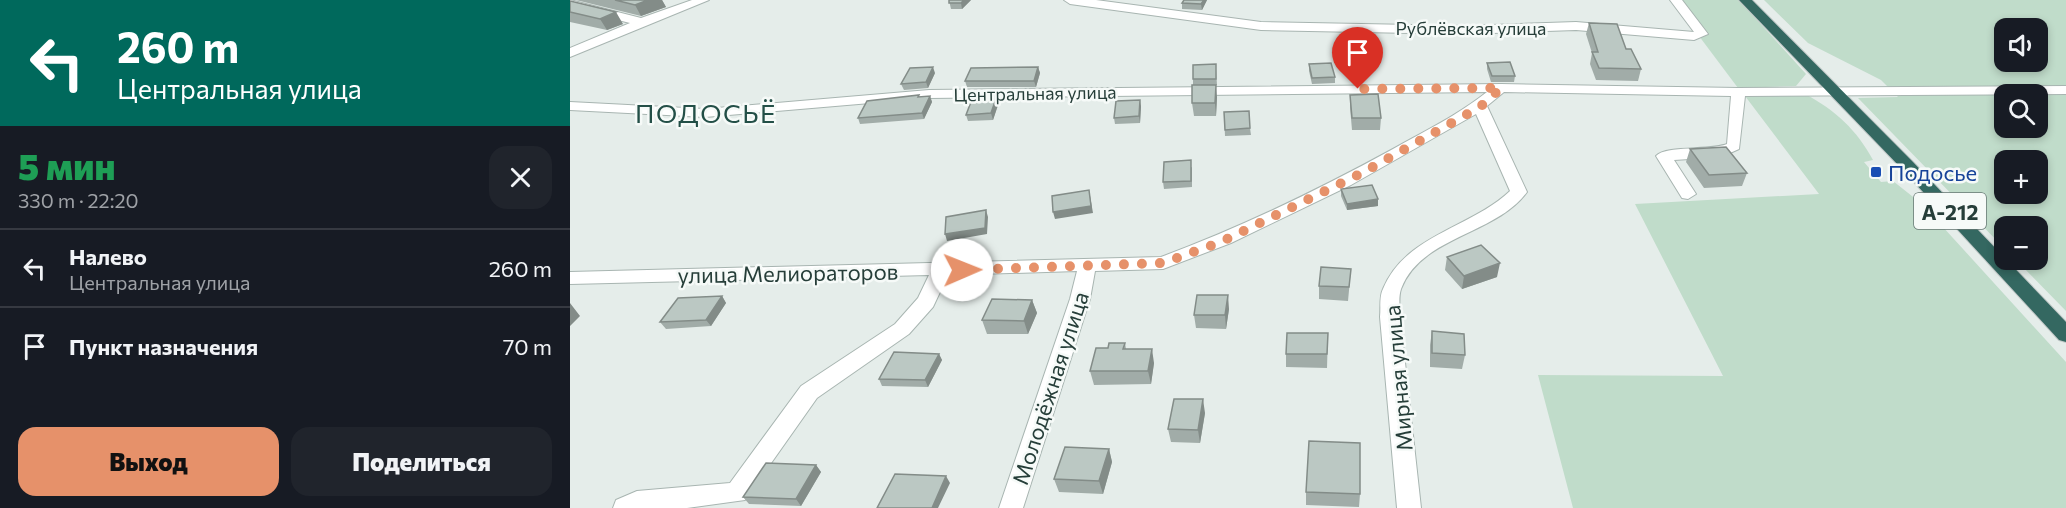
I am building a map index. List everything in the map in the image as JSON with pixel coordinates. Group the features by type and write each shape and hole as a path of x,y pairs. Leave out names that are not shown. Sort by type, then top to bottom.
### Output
{"highway":[{"name":"А-212","path":"1745,0 1907,165 2066,334"}],"street":[{"path":"570,53 642,22 703,0"},
{"name":"Рублёвская улица","path":"1070,0 1261,26 1465,30 1576,27 1694,36 1702,34 1676,0"},
{"path":"570,4 642,22"},
{"name":"Центральная улица","path":"570,106 705,113 929,94 1501,88 1738,92 2066,90"},
{"name":"улица Мелиораторов","path":"570,278 1087,267 1163,263 1221,242 1364,172 1480,107 1501,88"},
{"path":"1688,194 1664,156 1721,152 1734,146 1738,92"},
{"name":"Мирная улица","path":"1409,508 1390,317 1391,291 1404,270 1436,242 1509,204 1519,192 1480,107"},
{"name":"Молодёжная улица","path":"1011,508 1080,298 1087,267"},
{"path":"625,508 637,502 737,493 809,392 902,329 926,302 941,270"}],"green space":[{"path":"1672,0 1739,0 1806,74 1796,86 1738,88"},
{"path":"1764,0 2066,0 2066,311 2026,270 2048,270 2048,216 1994,216 1994,238 1858,98 1898,97 1881,80 1808,43"},
{"path":"1805,94 1826,107 1852,130 1873,160 1864,162 1881,182 1893,181 1922,204 2066,362 2066,508 1573,508 1538,375 1723,376 1635,204 1819,194 1745,96"}],"building":[{"path":"615,0 648,0 635,5"},
{"path":"949,0 964,0 961,3 949,3"},
{"path":"1184,0 1204,0 1201,4 1182,3"},
{"path":"570,1 616,12 600,19 570,12"},
{"path":"1589,23 1617,24 1626,49 1631,49 1641,69 1599,68 1592,52 1598,52"},
{"path":"1510,62 1515,76 1492,76 1487,63"},
{"path":"1331,63 1335,77 1312,78 1309,64"},
{"path":"1216,64 1216,79 1193,79 1193,65"},
{"path":"933,67 926,82 901,84 910,68"},
{"path":"1038,67 1034,81 965,81 971,68"},
{"path":"1192,85 1216,85 1215,103 1192,103"},
{"path":"998,93 991,113 966,115 974,94"},
{"path":"1378,94 1381,118 1352,118 1350,95"},
{"path":"919,95 918,97 930,96 922,113 858,118 867,101"},
{"path":"1140,100 1139,116 1114,118 1116,101"},
{"path":"1249,111 1250,128 1225,130 1224,112"},
{"path":"1726,147 1747,173 1709,175 1690,149"},
{"path":"1191,160 1191,181 1163,182 1164,162"},
{"path":"1372,185 1378,199 1347,204 1341,189"},
{"path":"1089,190 1091,206 1053,212 1052,196"},
{"path":"986,210 985,228 945,234 946,217"},
{"path":"1481,245 1500,263 1464,276 1447,257"},
{"path":"1321,267 1351,269 1349,287 1319,286"},
{"path":"1197,295 1228,295 1225,315 1194,315"},
{"path":"722,296 706,320 660,322 678,298"},
{"path":"992,299 1032,300 1024,321 982,320"},
{"path":"1432,331 1464,334 1465,355 1432,353"},
{"path":"1287,333 1328,333 1327,354 1286,354"},
{"path":"1109,343 1125,343 1123,349 1152,349 1148,371 1090,371 1096,348 1108,348"},
{"path":"894,352 939,354 925,380 879,379"},
{"path":"1174,399 1203,399 1198,430 1168,429"},
{"path":"1309,441 1360,443 1360,494 1306,492"},
{"path":"1065,447 1109,449 1099,481 1054,479"},
{"path":"766,463 816,465 796,499 743,497"},
{"path":"895,474 946,476 932,508 877,508"}],"place":[{"name":"Подосье","path":"1876,172"}],"district":[{"name":"ПОДОСЬЁ","path":"706,112"}],"route":[{"path":"962,270 1163,263 1221,242 1364,172 1480,107 1501,88 1358,89"}]}
